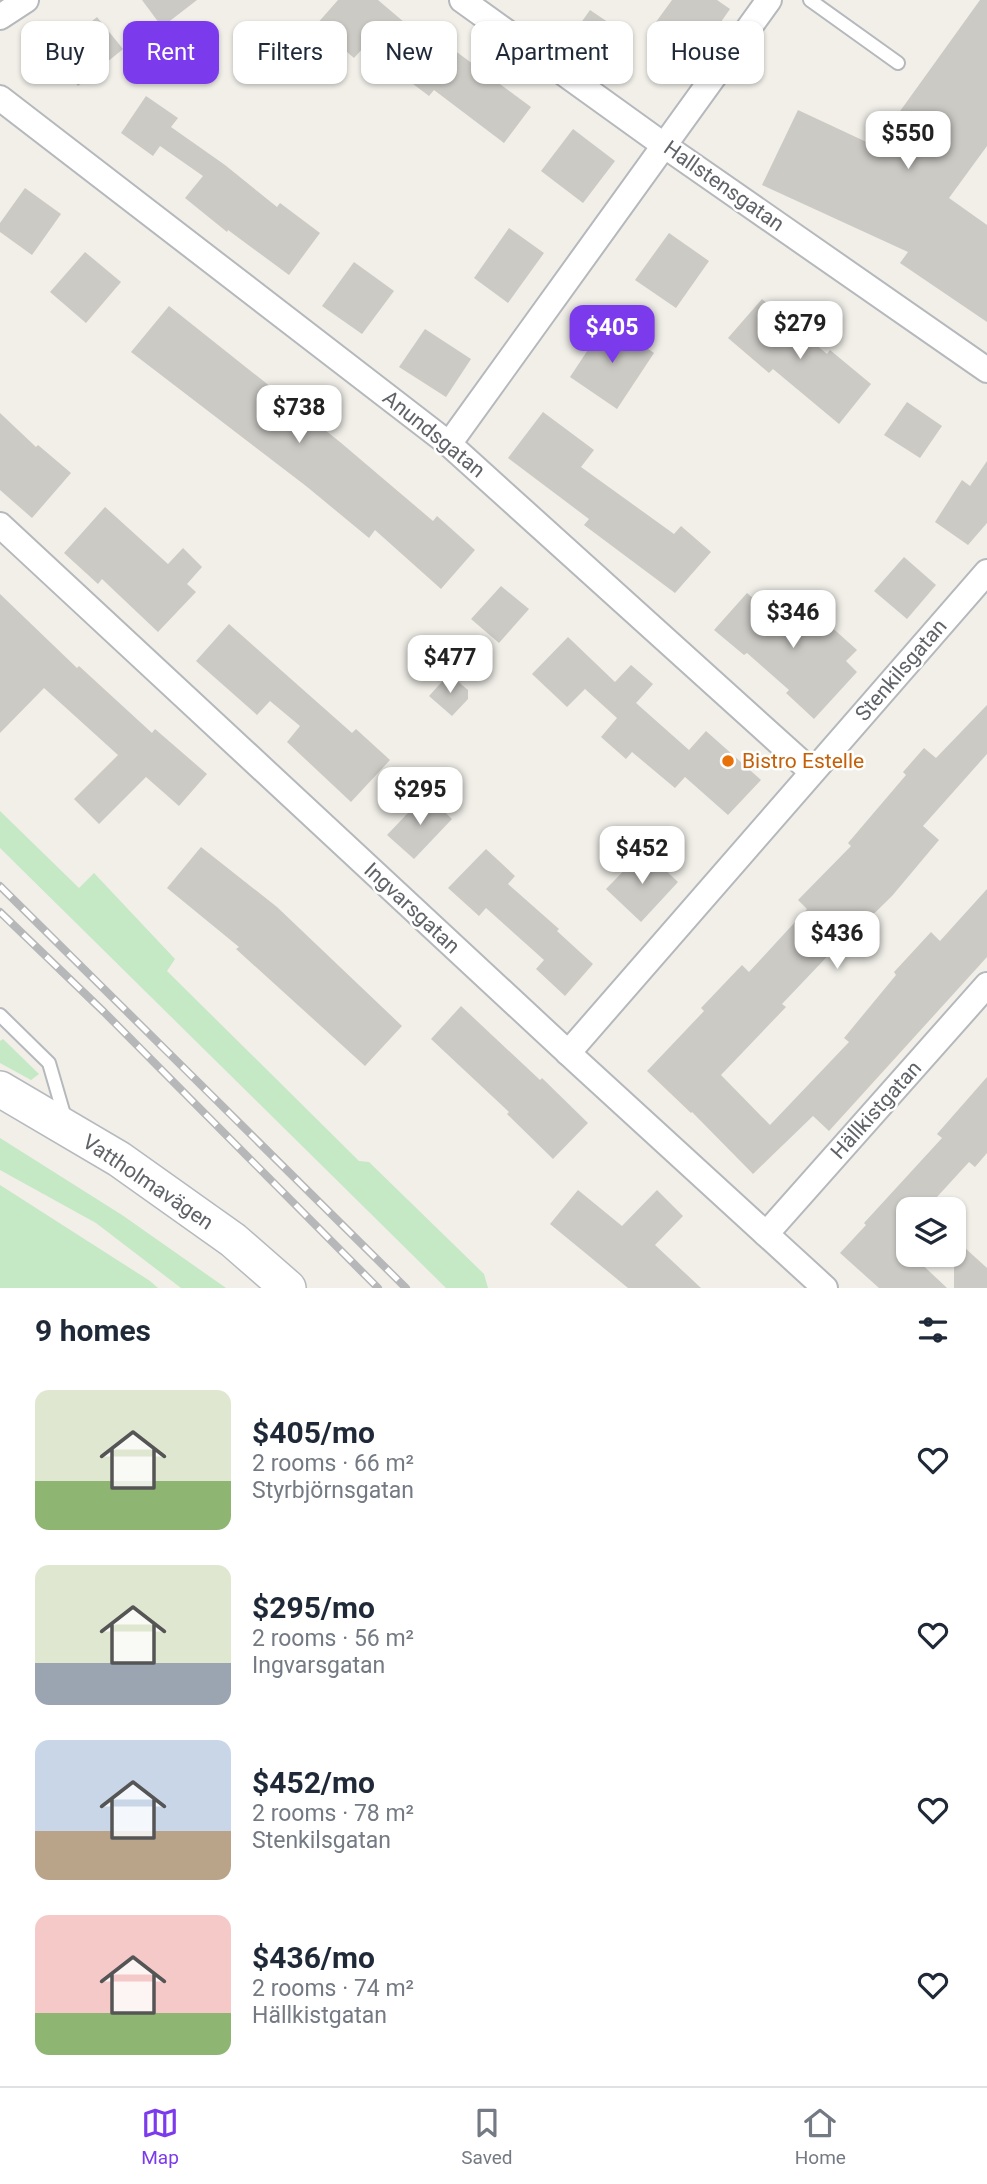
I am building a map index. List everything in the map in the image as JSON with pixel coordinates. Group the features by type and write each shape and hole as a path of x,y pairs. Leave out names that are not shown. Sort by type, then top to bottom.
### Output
{"main road":[{"name":"Vattholmavägen","path":"0,1089 119,1159 233,1240 288,1288"}],"street":[{"path":"0,18 26,0"},
{"name":"Hallstensgatan","path":"462,0 665,146 987,370"},
{"path":"449,444 768,0"},
{"name":"Anundsgatan","path":"0,97 449,444 812,772"},
{"name":"Ingvarsgatan","path":"0,525 825,1288"},
{"name":"Stenkilsgatan","path":"568,1053 987,572"},
{"name":"Hällkistgatan","path":"766,1234 987,985"}],"lane":[{"path":"810,0 898,63"},
{"path":"0,1015 49,1063 68,1129"}],"green space":[{"path":"0,811 79,888 94,873 175,959 167,971 359,1161 369,1162 484,1274 488,1288 446,1288 0,848"},
{"path":"3,1039 39,1074 31,1080 0,1063 0,1041"},
{"path":"0,1138 122,1215 226,1288 181,1288 96,1223 0,1170"},
{"path":"0,1185 150,1281 158,1288 0,1288"}],"building":[{"path":"142,0 197,0 170,21 158,21"},
{"path":"338,0 378,0 403,21 361,21 361,50 354,58 347,52 347,21 320,21"},
{"path":"672,0 717,0 730,9 722,21 657,21"},
{"path":"980,0 987,0 987,146 949,198 987,225 987,322 900,263 908,252 762,185 798,110 875,146"},
{"path":"590,10 606,21 582,21"},
{"path":"109,32 123,49 109,61"},
{"path":"457,52 471,63 471,84 500,84 531,107 504,143 434,90 429,96 413,84 457,84"},
{"path":"146,96 178,118 171,127 225,165 277,207 280,203 320,233 289,275 228,230 227,232 185,198 203,176 160,146 153,156 121,133"},
{"path":"573,129 615,161 583,203 541,171"},
{"path":"25,188 61,214 32,255 0,232 0,223"},
{"path":"509,228 544,253 508,303 474,278"},
{"path":"669,233 709,261 676,308 635,280"},
{"path":"85,252 121,282 86,323 50,292"},
{"path":"354,262 394,291 362,334 322,306"},
{"path":"762,299 827,354 830,350 871,384 839,424 773,369 769,373 728,338"},
{"path":"169,306 340,442 433,521 437,516 475,550 441,589 375,530 369,538 306,486 131,352"},
{"path":"607,321 654,353 617,409 570,377"},
{"path":"425,329 471,359 446,397 399,367"},
{"path":"907,402 942,426 920,458 884,435"},
{"path":"543,412 594,450 581,467 674,534 681,526 711,552 675,593 584,525 589,519 508,458"},
{"path":"0,413 36,447 38,445 71,473 32,518 0,490"},
{"path":"987,461 987,523 968,545 935,522 962,480 970,486"},
{"path":"105,507 168,564 183,548 202,567 187,584 196,592 158,632 102,579 98,584 64,553"},
{"path":"904,557 936,585 907,619 874,591"},
{"path":"501,586 529,609 499,643 471,619"},
{"path":"747,593 777,619 798,597 857,650 846,661 857,672 814,719 786,693 789,690 747,653 744,655 714,630"},
{"path":"0,594 77,668 79,666 152,733 155,729 207,774 179,806 146,777 99,824 74,799 118,755 44,688 0,733"},
{"path":"229,624 352,733 356,729 390,760 351,802 287,742 300,726 270,701 257,715 196,661"},
{"path":"568,637 615,682 631,665 653,684 636,703 689,750 706,731 761,780 728,815 685,777 675,788 632,752 626,759 601,737 617,718 585,689 567,707 532,674"},
{"path":"449,674 468,690 468,699 452,716 429,696"},
{"path":"987,705 987,754 923,826 939,840 892,896 842,945 840,943 782,1004 786,1007 721,1075 770,1125 849,1042 844,1038 896,975 894,972 931,932 940,941 987,889 987,957 829,1131 813,1116 753,1174 647,1071 704,1011 701,1008 742,965 749,972 807,909 798,900 851,846 848,843 906,775 903,772 924,748 936,758"},
{"path":"426,794 452,819 414,859 387,835"},
{"path":"201,847 277,907 402,1026 365,1066 236,949 239,947 167,888"},
{"path":"486,849 515,876 508,884 559,929 557,931 593,964 565,996 536,969 544,960 486,908 479,916 448,888"},
{"path":"644,850 678,882 641,922 606,889"},
{"path":"461,1006 588,1123 553,1159 507,1114 509,1112 431,1039"},
{"path":"987,1077 987,1153 975,1167 969,1162 937,1197 896,1197 896,1267 925,1267 947,1288 879,1288 840,1253 942,1138 937,1134"},
{"path":"578,1190 622,1226 657,1190 683,1216 655,1245 701,1288 628,1288 550,1224"},
{"path":"966,1249 987,1268 987,1288 954,1288 954,1267 966,1267"}],"railway":[{"path":"0,886 406,1288"},
{"path":"0,912 104,1012 378,1288"}],"place":[{"name":"Bistro Estelle","path":"728,761"}]}
